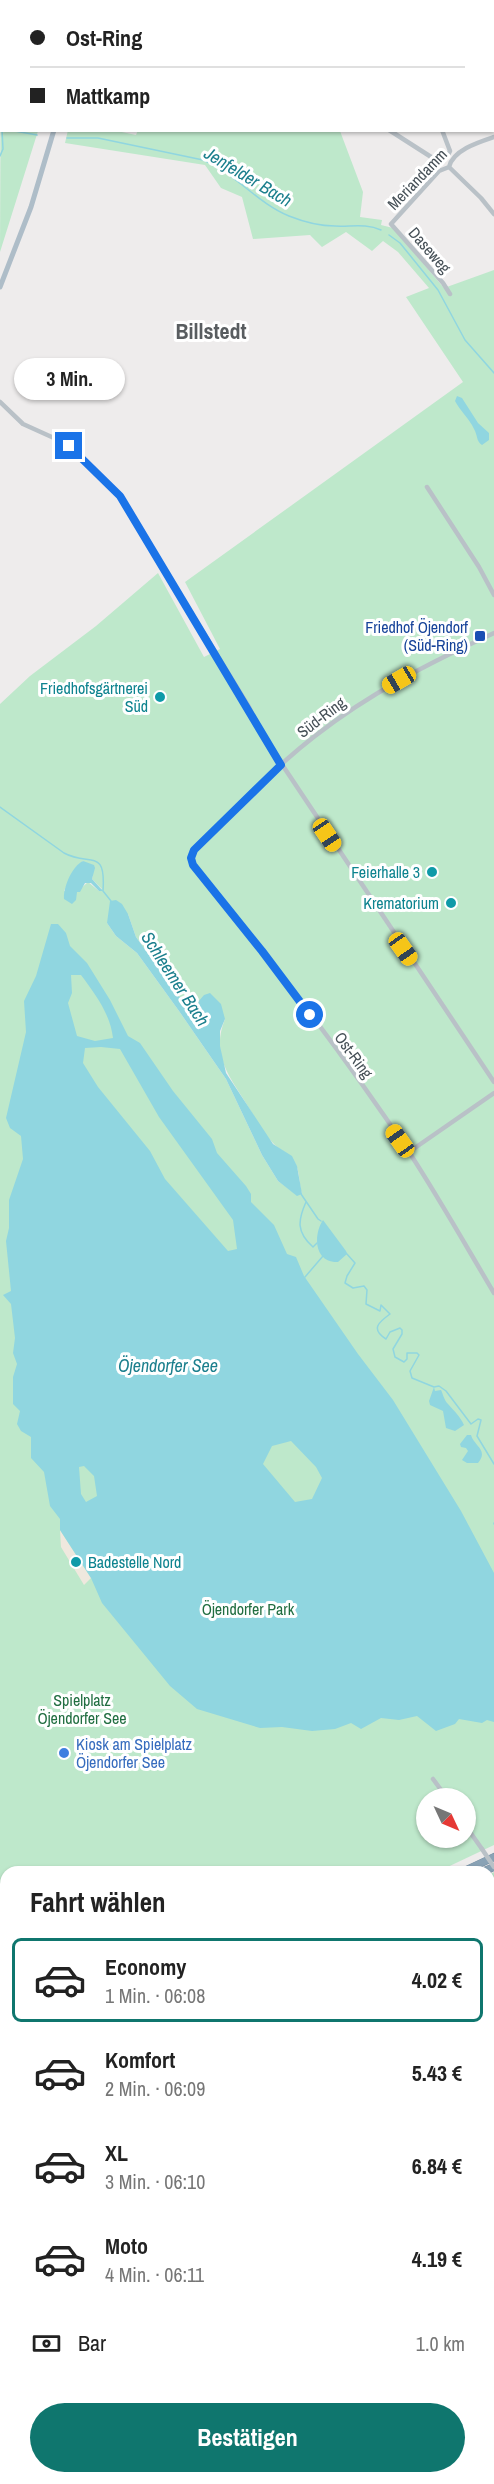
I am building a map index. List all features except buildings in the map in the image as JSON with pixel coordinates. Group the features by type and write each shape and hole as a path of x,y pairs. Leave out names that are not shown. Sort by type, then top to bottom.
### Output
{"highway":[{"path":"475,1866 494,1857"}],"main road":[{"path":"0,287 31,207 53,132"}],"street":[{"path":"392,132 436,161 442,161 447,157 450,149 443,132"},
{"name":"Meriandamm","path":"391,224 439,171 448,167 451,161 472,145 494,137"},
{"path":"448,167 494,213"},
{"name":"Daseweg","path":"391,224 450,294"},
{"path":"0,402 23,424 64,443 117,492 281,765 494,1082"},
{"path":"427,488 479,567 494,596"},
{"name":"Süd-Ring","path":"191,858 194,850 313,737 365,700 426,666 494,633"},
{"name":"Ost-Ring","path":"191,858 193,865 262,951 409,1152 494,1293"},
{"path":"409,1152 494,1093"},
{"path":"433,1779 440,1788"},
{"path":"476,1841 493,1866"}],"green space":[{"path":"1,132 38,132 0,252"},
{"path":"68,132 122,132 136,135 137,132 340,132 363,192 360,217 382,220 381,225 393,228 444,288 494,270 494,1845 450,1866 0,1866 0,704 30,676 96,626 158,573 204,657 220,649 185,582 463,382 406,297 429,288 398,252 383,241 372,251 346,232 322,247 310,235 253,239 242,197 221,188 205,165 65,143","holes":["83,861 93,874 92,879 102,889 99,891 88,882 77,892 64,891 76,867","128,914 136,937 191,1013 200,1010 225,1019 220,1044 225,1066 265,1134 295,1163 302,1194 297,1195 278,1181 262,1155 226,1079 137,953 116,936 107,923"]}],"sand":[{"name":"Badestelle Nord","path":"60,1530 91,1578 84,1585 61,1547"}],"water":[{"path":"457,396 462,398 478,423 489,433 489,440 482,445 472,425 455,401"},
{"path":"83,861 94,865 92,879 103,891 99,891 91,883 85,883 80,892 77,892 76,900 72,904 64,899 65,889 72,872"},
{"path":"116,900 122,904 128,914 136,937 191,1013 200,1010 198,1002 204,995 210,993 221,1004 225,1019 220,1031 220,1046 226,1073 273,1144 292,1156 297,1166 302,1194 297,1196 278,1181 262,1155 226,1079 137,953 116,936 107,923 110,901"},
{"name":"Öjendorfer See","path":"51,924 58,924 66,933 70,946 87,963 110,1000 128,1036 140,1043 173,1091 212,1139 217,1153 251,1194 251,1202 274,1225 287,1254 296,1257 304,1276 393,1400 461,1511 494,1573 494,1722 487,1720 482,1723 459,1719 455,1724 436,1731 417,1716 399,1720 381,1718 361,1729 351,1723 335,1729 312,1731 282,1727 260,1728 197,1709 170,1686 102,1603 91,1578 60,1530 60,1519 50,1506 44,1472 31,1458 31,1437 21,1431 17,1424 20,1411 13,1404 13,1377 17,1364 13,1353 15,1338 11,1304 3,1295 11,1291 6,1241 9,1228 9,1200 23,1159 21,1136 10,1128 6,1118 26,1032 24,1001 36,976","holes":["71,975 81,975 105,1012 113,1038 95,1041 77,1036 68,1003 72,993","85,1048 120,1049 159,1117 233,1220 237,1249 228,1251 165,1179 150,1151 98,1087 83,1063","291,1441 316,1467 322,1478 312,1499 295,1502 263,1464 272,1446","84,1466 94,1476 97,1496 86,1502 81,1494 79,1467"]},
{"path":"323,1220 346,1251 347,1254 338,1262 324,1258 320,1253 317,1240"},
{"path":"434,1387 435,1391 441,1390 464,1425 455,1431 446,1428 443,1411 430,1405 429,1401"},
{"path":"467,1435 471,1435 481,1451 481,1459 478,1463 467,1463 462,1460 468,1451 460,1444"}],"waterway":[{"name":"Schleemer Bach","path":"0,156 3,149 2,132"},
{"name":"Jenfelder Bach","path":"20,132 37,135"},
{"name":"Jenfelder Bach","path":"67,138 98,138 203,160 225,172 267,204 289,216 329,226 364,226 381,230"},
{"name":"Jenfelder Bach","path":"389,235 400,243 438,290 465,340 494,373"},
{"name":"Schleemer Bach","path":"0,807 64,853 99,863 102,868 103,891 111,901"},
{"name":"Schleemer Bach","path":"301,1194 321,1221"},
{"name":"Schleemer Bach","path":"306,1202 300,1220 301,1231 313,1247 317,1243"},
{"name":"Schleemer Bach","path":"346,1253 355,1263 345,1283 353,1288 364,1286 367,1290 366,1304 380,1311 381,1305 390,1314 380,1323 378,1332 386,1339 390,1332 400,1328 402,1330 393,1349 395,1357 404,1362 407,1359 407,1353 417,1353 419,1355 410,1371 412,1378 434,1387 439,1386 446,1391 471,1424 478,1419 481,1420 477,1436 494,1464"},
{"path":"305,1277 323,1256"}],"place":[{"name":"Friedhof Öjendorf (Süd-Ring)","path":"480,636"},
{"name":"Friedhofsgärtnerei Süd","path":"160,697"},
{"name":"Feierhalle 3","path":"432,872"},
{"name":"Krematorium","path":"451,903"},
{"name":"Badestelle Nord","path":"76,1562"},
{"name":"Kiosk am Spielplatz Öjendorfer See","path":"64,1753"}],"district":[{"name":"Billstedt","path":"211,331"}],"route":[{"path":"69,446 120,496 245,705 249,707 254,721 281,765 194,850 191,861 310,1015"}],"park label":[{"name":"Öjendorfer Park","path":"248,1609"},
{"name":"Spielplatz Öjendorfer See","path":"82,1709"}]}
